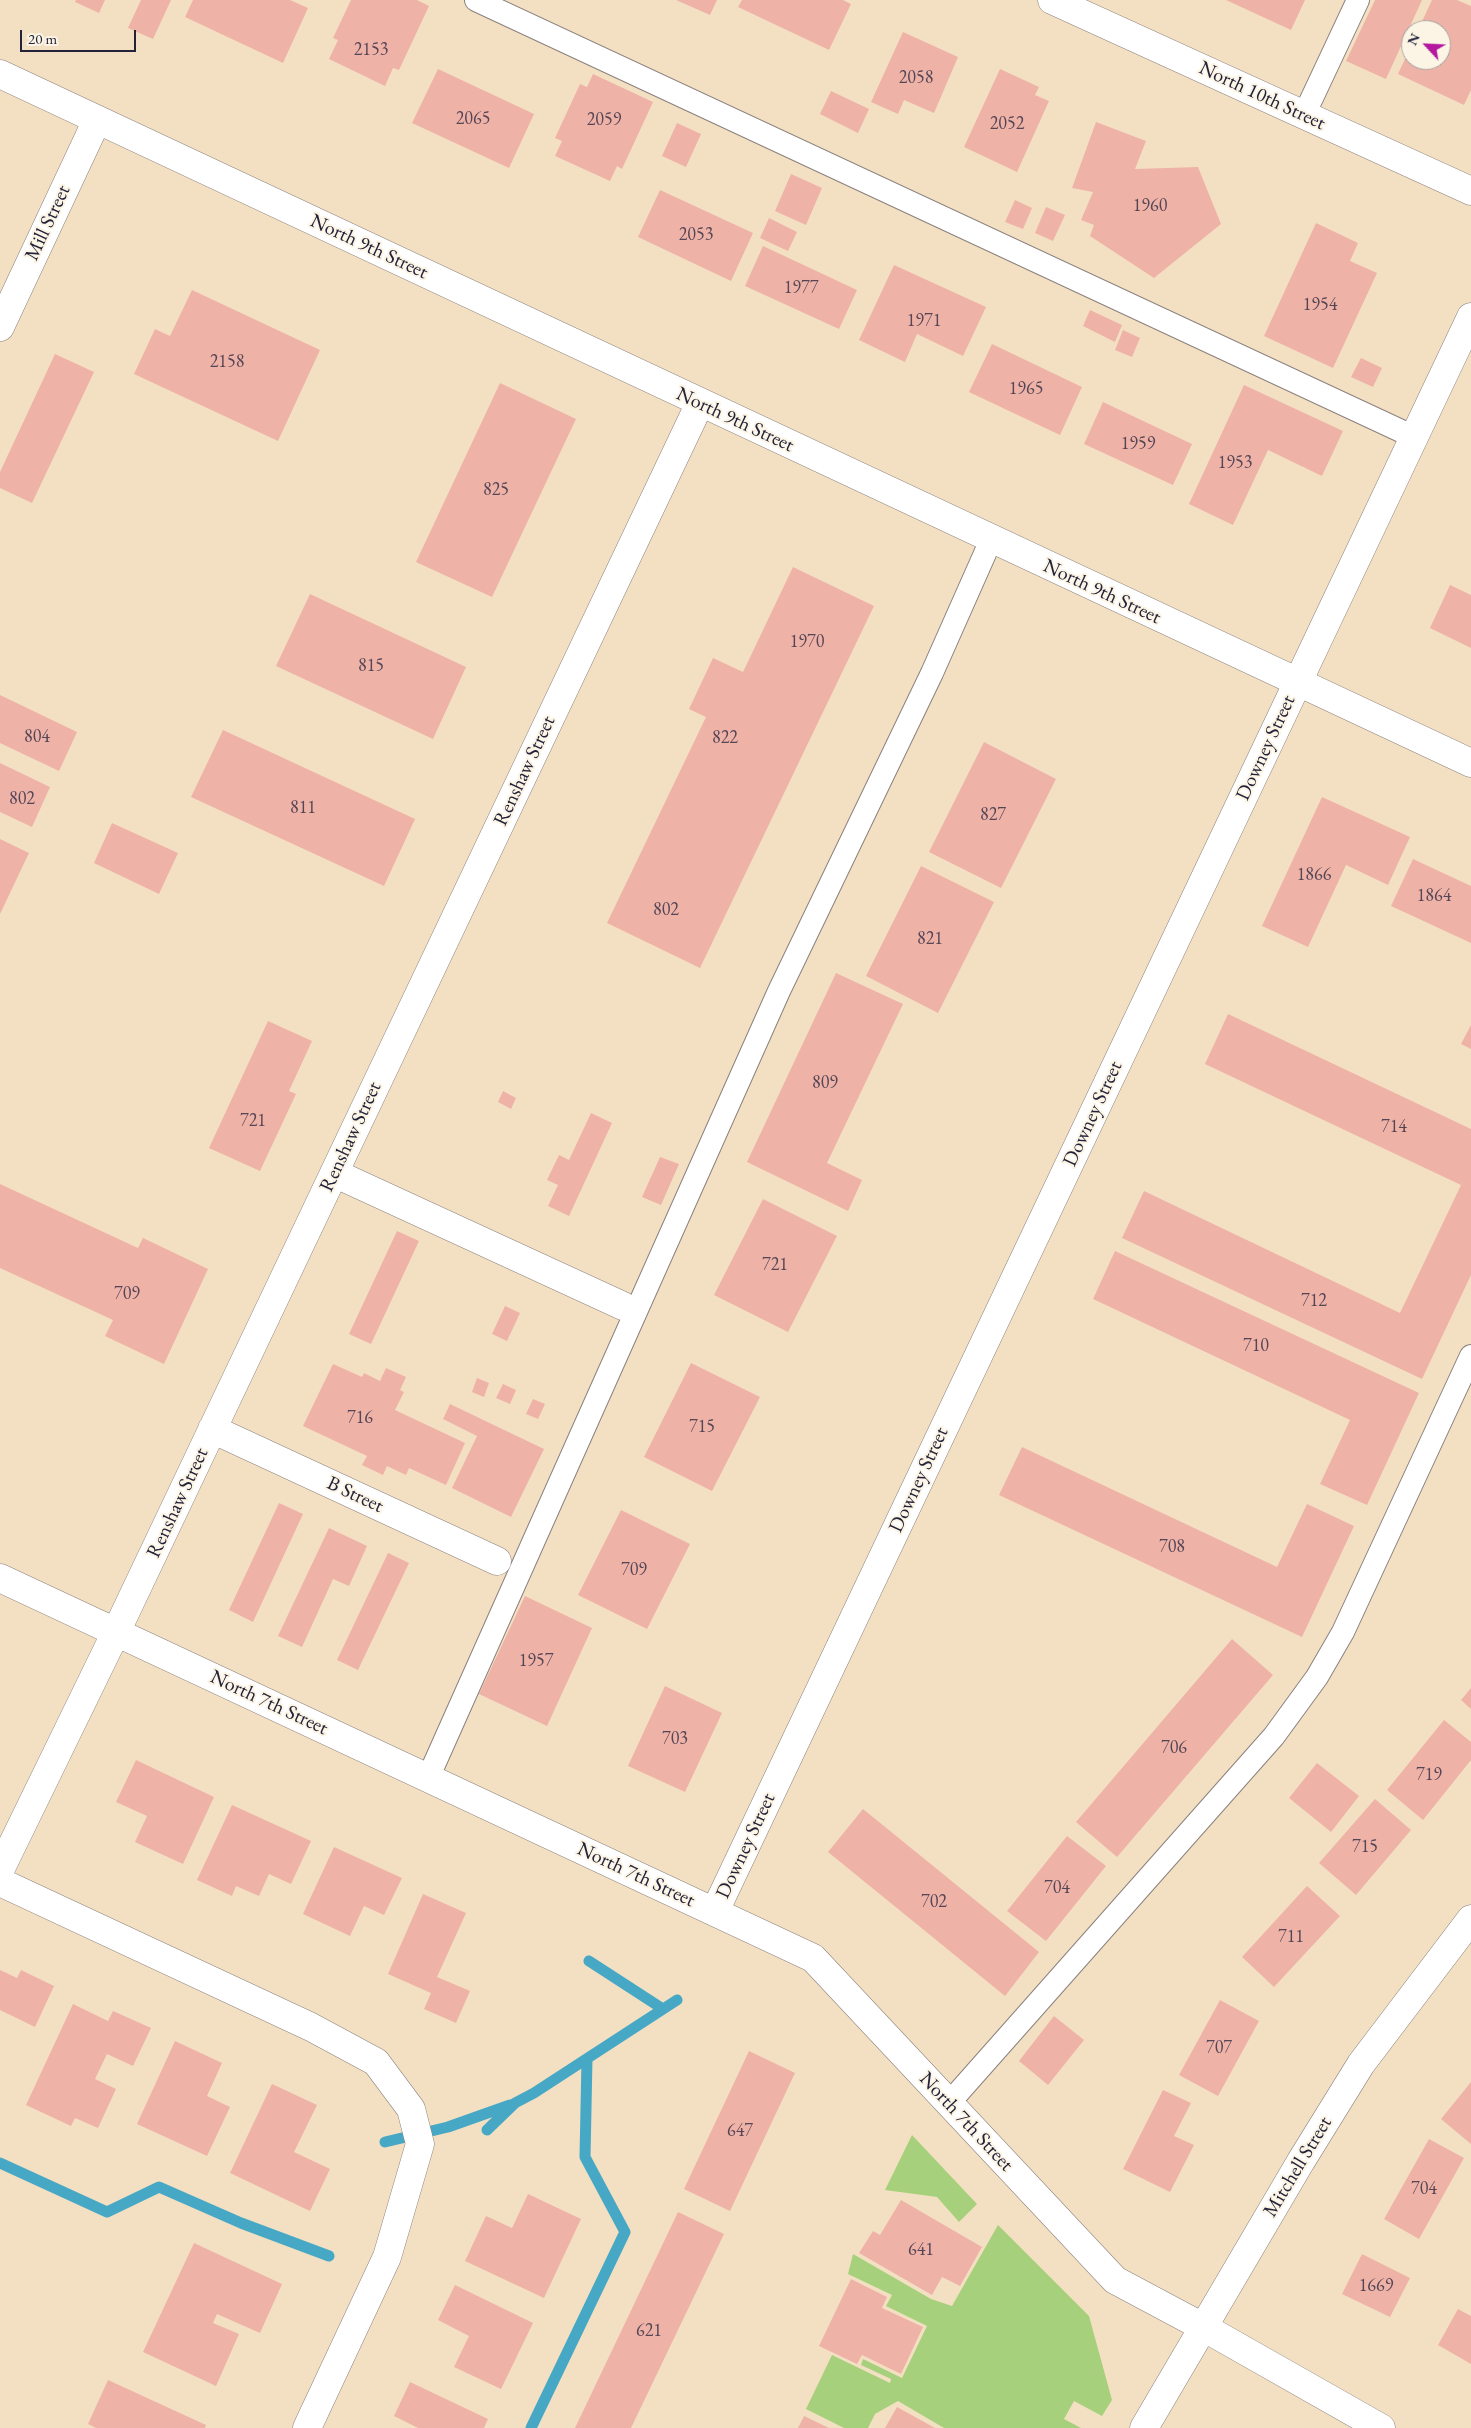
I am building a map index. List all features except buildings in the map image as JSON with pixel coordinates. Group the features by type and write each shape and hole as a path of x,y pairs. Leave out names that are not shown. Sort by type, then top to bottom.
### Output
{"street":[{"name":"North 10th Street","path":"1069,4 1304,115 1471,191"},
{"name":"North 9th Street","path":"0,74 991,540 1471,763"},
{"name":"Mill Street","path":"0,326 97,120"},
{"name":"Downey Street","path":"715,1912 1471,316"},
{"name":"Renshaw Street","path":"0,1870 116,1632 700,403"},
{"path":"334,1174 623,1306"},
{"name":"B Street","path":"212,1430 497,1561"},
{"name":"North 7th Street","path":"0,1578 813,1958 1115,2280 1204,2327 1381,2428"},
{"path":"0,1882 311,2027 376,2062 411,2109 420,2144 387,2257 307,2428"},
{"name":"Mitchell Street","path":"1144,2428 1301,2161 1361,2064 1471,1920"}],"lane":[{"path":"476,0 1414,437"},
{"path":"1304,115 1358,0"},
{"path":"428,1778 779,991 932,673 991,540"},
{"path":"949,2103 1274,1736 1317,1677 1343,1632 1471,1356"}],"green space":[{"path":"912,2135 977,2204 959,2222 937,2197 885,2190"},
{"path":"998,2225 1089,2316 1112,2400 1102,2416 1074,2401 1064,2419 1081,2428 944,2428 898,2401 875,2414 868,2428 844,2428 806,2409 832,2355 890,2383 891,2379 861,2365 863,2359 902,2378 927,2326 886,2306 892,2295 848,2274 853,2254 931,2299 952,2306"}],"waterway":[{"path":"589,1961 663,2009"},
{"path":"487,2130 515,2103 534,2093 677,2000"},
{"path":"531,2428 625,2232 585,2157 587,2059"},
{"path":"385,2142 448,2127 510,2105"},
{"path":"0,2163 107,2212 159,2187 241,2223 329,2256"}]}
